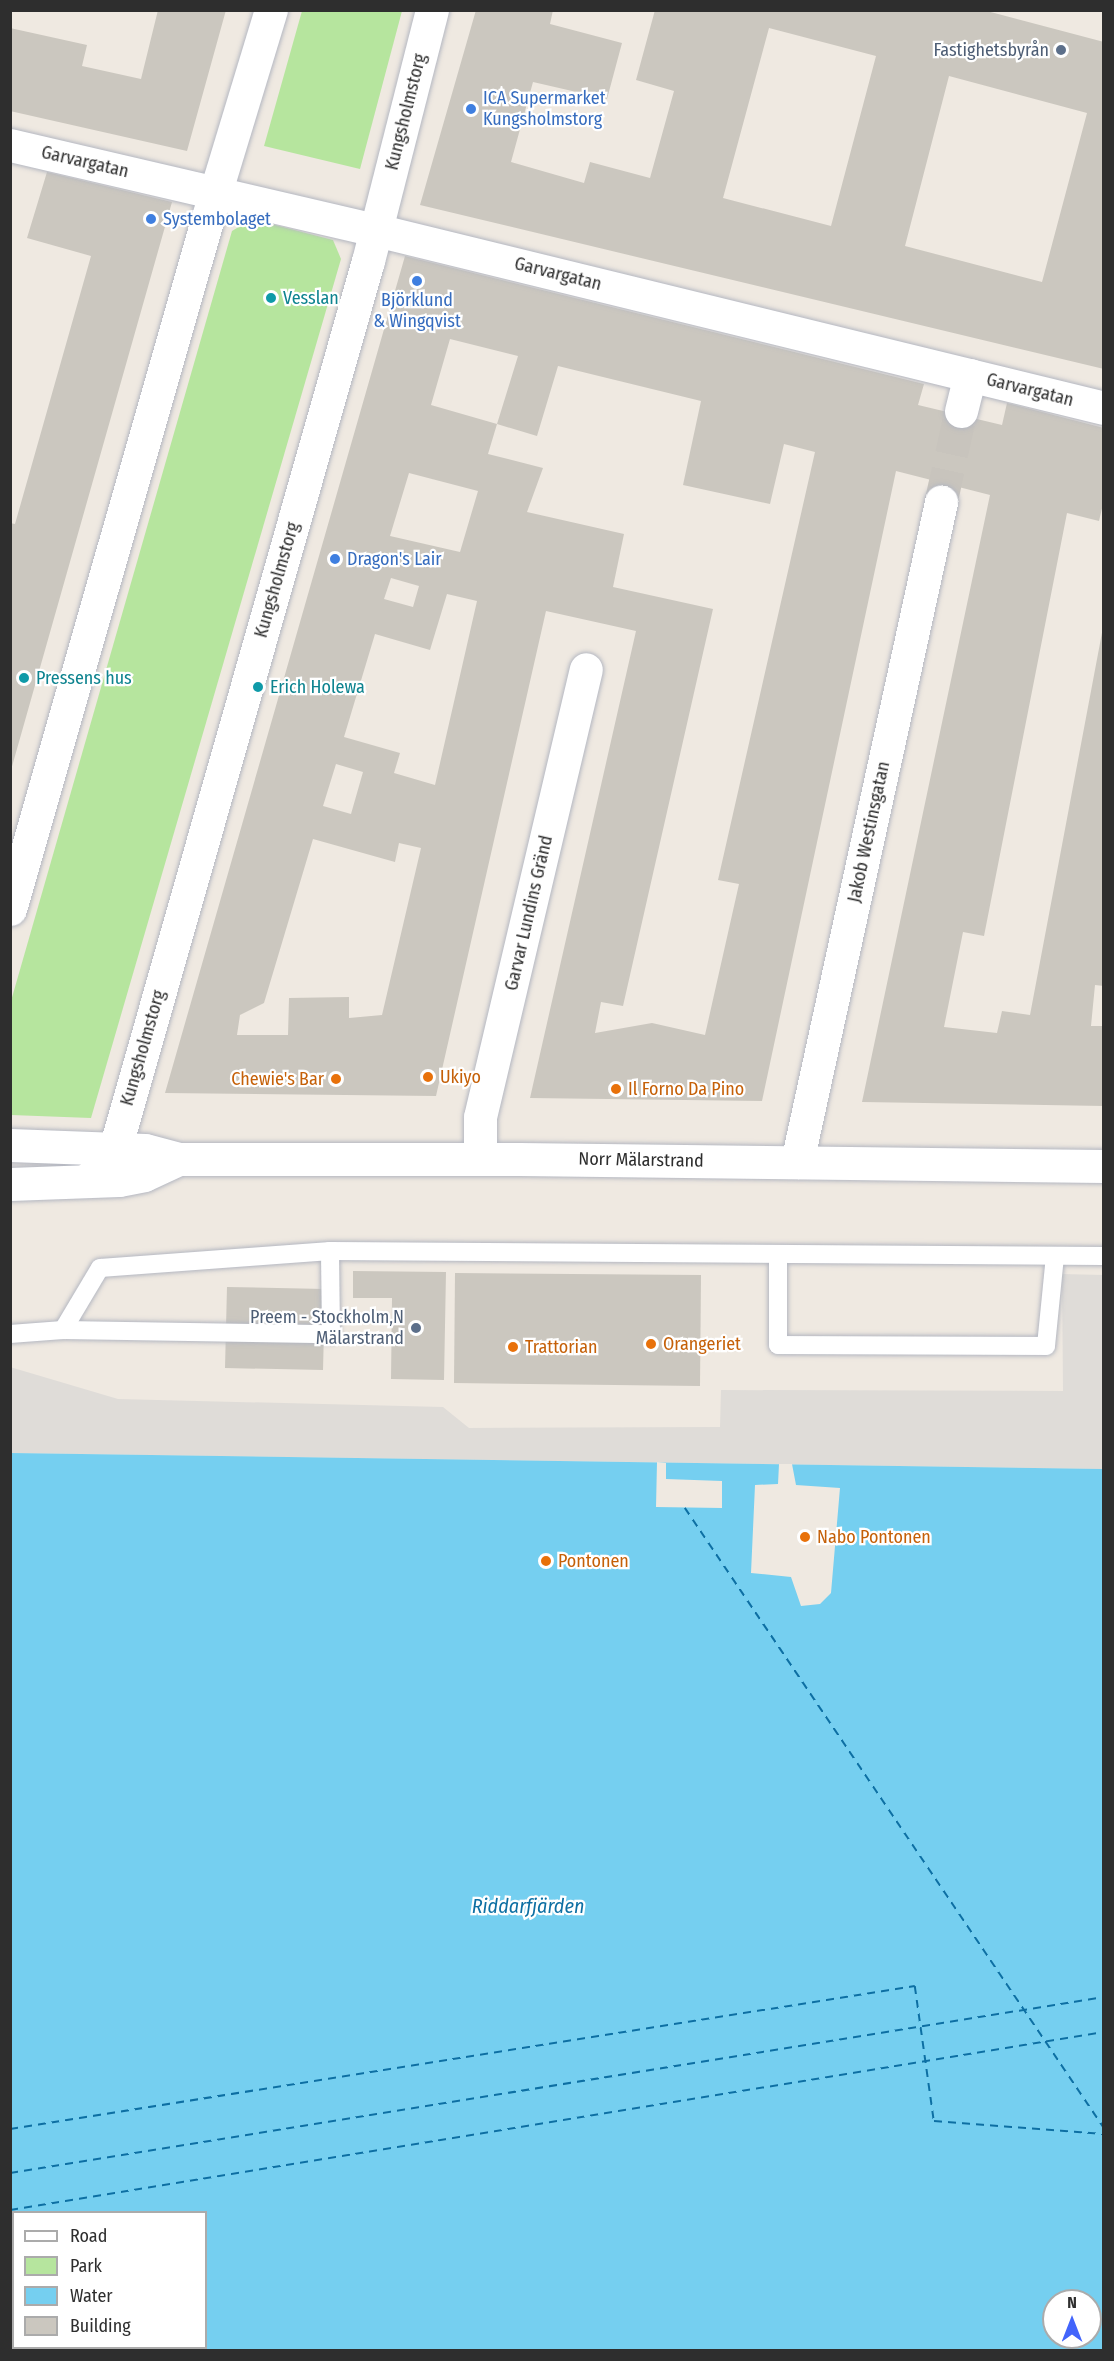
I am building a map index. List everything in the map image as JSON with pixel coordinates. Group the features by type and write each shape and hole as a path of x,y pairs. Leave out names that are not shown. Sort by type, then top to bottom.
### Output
{"street":[{"path":"10,909 215,192 271,10"},
{"name":"Kungsholmstorg","path":"115,1149 376,230 432,10"},
{"name":"Garvargatan","path":"10,145 376,230 1104,408"},
{"path":"961,411 970,375"},
{"name":"Jakob Westinsgatan","path":"797,1162 941,502"},
{"name":"Garvar Lundins Gränd","path":"480,1159 480,1117 586,669"},
{"name":"Norr Mälarstrand","path":"10,1145 145,1150 179,1160 480,1159 1104,1166"},
{"path":"86,1181 115,1149"},
{"name":"Norr Mälarstrand","path":"10,1184 86,1181 144,1175 179,1160"}],"lane":[{"path":"10,1334 63,1330 331,1334 330,1251"},
{"path":"63,1330 100,1268 330,1251 1104,1256"},
{"path":"778,1254 778,1345 1046,1346 1055,1256"}],"green space":[{"path":"302,11 402,11 360,169 264,146"},
{"path":"252,219 333,240 341,259 91,1118 11,1115 11,1001 232,231"}],"shaded area":[{"path":"1062,1274 1103,1275 1103,1469 11,1453 10,1367 118,1399 443,1407 469,1428 720,1427 721,1390 1063,1391"}],"water":[{"name":"Riddarfjärden","path":"11,1453 1103,1469 1103,2350 11,2350"}],"pier":[{"path":"657,1462 666,1463 666,1479 722,1481 722,1508 656,1507"},
{"path":"779,1464 792,1464 796,1485 840,1488 831,1593 820,1604 801,1606 791,1577 751,1573 755,1485 778,1484"}],"building":[{"path":"158,10 226,10 187,151 10,111 10,28 87,45 82,66 141,79"},
{"path":"476,10 553,10 550,24 622,43 607,99 533,82 511,162 584,183 590,162 650,178 674,91 636,80 655,10 983,10 1104,42 1104,369 420,205","holes":["769,28 876,56 831,226 723,198","949,76 1087,113 1042,282 905,246"]},
{"path":"47,172 172,202 11,770 10,523 15,524 91,256 27,238"},
{"path":"405,256 924,384 918,405 1002,425 1007,403 1104,428 1104,500 1099,521 1067,513 984,936 963,932 944,1027 997,1033 1002,1011 1030,1015 1104,622 1104,986 1095,985 1091,1026 1104,1026 1104,1106 862,1102 990,495 896,471 762,1101 530,1098 636,631 546,611 436,1096 165,1093","holes":["450,339 518,356 497,424 431,405","558,366 701,401 683,485 770,504 784,444 815,452 718,880 739,884 705,1035 652,1023 595,1033 601,1002 623,1006 713,609 613,587 624,534 527,512 543,468 488,454 497,424 537,436","409,473 478,491 460,552 390,536","391,578 419,586 413,607 384,599","447,594 477,601 435,785 394,773 400,753 344,737 375,634 430,650","336,764 363,772 351,814 323,806","313,839 395,862 399,843 421,848 382,1015 349,1018 349,997 289,998 288,1035 237,1035 240,1015 264,1003"]},
{"path":"353,1271 446,1272 444,1380 391,1379 392,1298 353,1298"},
{"path":"455,1273 701,1275 700,1386 454,1383"},
{"path":"227,1287 325,1289 323,1370 225,1368"}],"ferry route":[{"path":"685,1508 1104,2128"},
{"path":"10,2129 915,1986 934,2121 1104,2134"},
{"path":"10,2173 1104,1997"},
{"path":"10,2210 1104,2032"}],"tunnel":[{"path":"941,502 961,411"}],"place":[{"name":"Fastighetsbyrån","path":"1061,50"},
{"name":"ICA Supermarket Kungsholmstorg","path":"471,109"},
{"name":"Systembolaget","path":"151,219"},
{"name":"Björklund & Wingqvist","path":"417,281"},
{"name":"Vesslan","path":"271,298"},
{"name":"Dragon's Lair","path":"335,559"},
{"name":"Pressens hus","path":"24,678"},
{"name":"Erich Holewa","path":"258,687"},
{"name":"Ukiyo","path":"428,1077"},
{"name":"Chewie's Bar","path":"336,1079"},
{"name":"Il Forno Da Pino","path":"616,1089"},
{"name":"Preem - Stockholm,N Mälarstrand","path":"416,1328"},
{"name":"Orangeriet","path":"651,1344"},
{"name":"Trattorian","path":"513,1347"},
{"name":"Nabo Pontonen","path":"805,1537"},
{"name":"Pontonen","path":"546,1561"}]}
